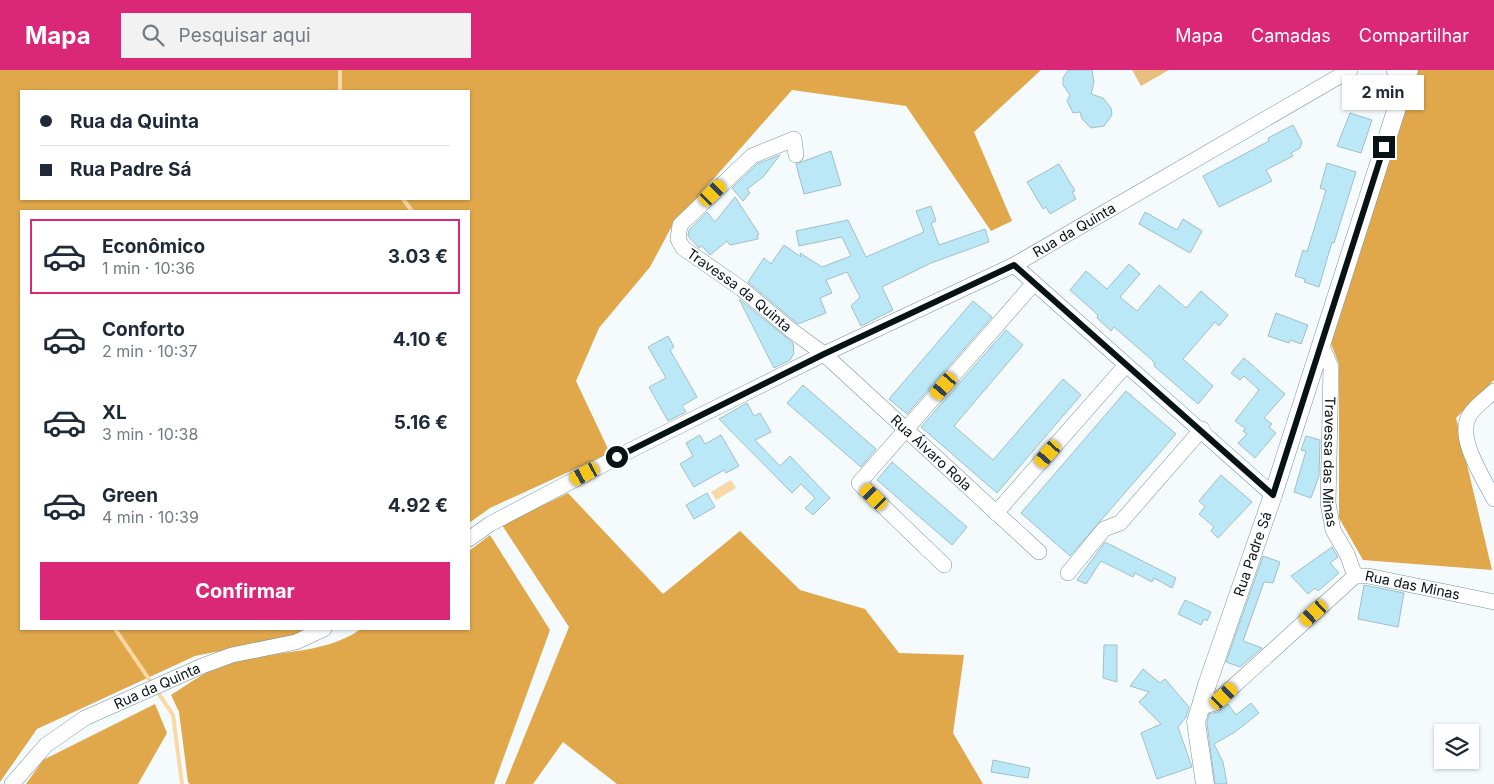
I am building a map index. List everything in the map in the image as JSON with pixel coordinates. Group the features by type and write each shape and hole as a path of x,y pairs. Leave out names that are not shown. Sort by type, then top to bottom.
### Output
{"street":[{"name":"Rua da Quinta","path":"470,537 490,524 632,449 824,354 1014,265 1350,70"},
{"name":"Rua Padre Sá","path":"1205,784 1196,722 1273,495 1321,344 1403,72"},
{"name":"Travessa da Quinta","path":"796,155 794,139 752,156 680,225 678,239 683,248 742,289 791,330 824,354"},
{"path":"1014,265 1126,365 1202,429 1273,495"},
{"path":"944,565 859,483 1034,283"},
{"name":"Travessa das Minas","path":"1321,344 1331,367 1328,503 1334,530 1347,554 1355,576"},
{"name":"Rua Álvaro Rola","path":"824,354 1038,552"},
{"path":"996,513 1126,365"},
{"path":"1494,391 1470,413 1464,430 1466,443 1494,499"},
{"path":"1068,573 1104,529 1120,523 1202,429"},
{"name":"Rua das Minas","path":"1201,707 1215,703 1355,576 1368,576 1494,602"},
{"name":"Rua da Quinta","path":"12,784 46,745 85,718 202,666 232,655 296,642 322,630"}],"shaded area":[{"path":"0,70 1041,70 974,132 1012,221 991,231 906,106 792,90 672,226 650,267 599,328 576,381 610,453 490,508 470,522 470,210 20,210 20,630 306,630 291,637 195,656 37,729 0,782"},
{"path":"1132,70 1169,70 1141,86"},
{"path":"1418,70 1494,70 1494,380 1456,418 1492,570 1363,560 1339,518 1339,364 1331,344"},
{"path":"731,480 736,488 716,500 711,492"},
{"path":"568,493 663,594 740,531 800,590 865,609 899,653 964,655 953,733 983,784 617,784 563,742 533,784 505,784 569,627 502,525"},
{"path":"490,535 550,630 494,784 190,784 188,782 179,712 171,695 221,665 244,659 330,644 359,630 470,630 470,550"},
{"path":"155,704 167,733 138,784 26,784 43,760"}],"building":[{"path":"1068,70 1092,70 1094,82 1091,94 1103,98 1111,108 1112,115 1104,126 1091,128 1082,119 1080,112 1073,113 1067,101 1070,95 1063,85 1063,78"},
{"path":"1350,113 1372,120 1361,153 1337,146"},
{"path":"1293,125 1302,142 1300,148 1291,153 1293,156 1266,170 1272,181 1219,207 1203,176 1269,141 1268,138"},
{"path":"831,151 841,185 804,194 796,164"},
{"path":"780,155 763,177 747,189 750,193 743,201 732,188 757,164"},
{"path":"1327,163 1356,172 1319,287 1304,282 1305,279 1295,276 1303,250 1307,252 1326,190 1320,188"},
{"path":"1059,164 1075,191 1072,192 1076,199 1050,214 1046,207 1043,209 1027,182"},
{"path":"735,197 759,234 757,236 758,239 730,245 727,241 710,255 702,246 699,248 688,236 689,230 707,212 715,222"},
{"path":"931,206 936,221 931,223 939,245 985,229 989,242 931,263 882,287 893,310 861,326 851,306 860,297 847,272 826,280 832,293 820,298 826,313 798,324 748,282 764,258 771,264 784,245 801,257 800,253 822,267 851,256 842,237 799,246 796,231 848,220 866,257 924,232 916,211"},
{"path":"1145,212 1177,230 1183,219 1202,231 1190,253 1139,224"},
{"path":"1129,264 1140,274 1120,297 1137,311 1159,285 1186,308 1201,291 1228,315 1219,326 1215,322 1183,359 1213,386 1198,404 1154,366 1155,364 1152,360 1114,327 1111,331 1097,318 1098,315 1070,290 1086,271 1107,289"},
{"path":"739,299 793,343 794,353 790,360 774,368"},
{"path":"973,301 992,317 907,414 889,399"},
{"path":"1276,313 1308,325 1301,344 1290,340 1289,343 1268,336"},
{"path":"1006,330 1023,345 954,426 993,460 1063,379 1081,395 997,493 921,427"},
{"path":"668,336 674,347 670,350 697,397 682,406 686,412 668,421 649,387 666,378 648,347"},
{"path":"1244,358 1285,394 1264,418 1272,424 1269,427 1276,433 1255,458 1238,443 1247,434 1243,431 1246,429 1235,421 1259,390 1244,376 1240,380 1231,373"},
{"path":"803,385 876,449 861,467 787,403"},
{"path":"1126,391 1176,434 1070,556 1021,513"},
{"path":"747,403 754,416 760,413 771,432 755,440 780,466 790,456 830,498 813,515 805,508 815,498 801,484 792,493 719,419"},
{"path":"700,435 705,444 721,435 739,466 726,473 724,470 694,487 680,464 693,456 686,443"},
{"path":"1306,436 1320,440 1319,476 1311,498 1294,492 1306,451 1301,450"},
{"path":"892,462 967,527 952,545 877,480"},
{"path":"1221,475 1252,502 1218,538 1211,531 1214,527 1199,514 1205,507 1199,501"},
{"path":"707,493 715,507 694,519 686,505"},
{"path":"1105,542 1176,578 1172,588 1154,578 1152,582 1135,573 1133,577 1101,561 1086,584 1077,580"},
{"path":"1332,547 1338,557 1330,563 1339,573 1318,591 1315,588 1308,594 1291,576"},
{"path":"1263,556 1280,562 1273,583 1264,582 1243,641 1262,648 1240,667 1226,662"},
{"path":"1364,585 1404,593 1398,627 1358,619"},
{"path":"1185,600 1211,612 1207,621 1204,619 1201,625 1178,614"},
{"path":"1104,645 1117,645 1117,682 1103,678"},
{"path":"1143,669 1160,683 1165,679 1189,707 1186,717 1178,727 1192,767 1157,779 1141,733 1161,724 1139,702 1149,692 1130,686"},
{"path":"1251,703 1259,713 1235,732 1214,744 1223,762 1227,784 1215,784 1207,723 1209,714 1218,712 1228,704 1236,715"},
{"path":"993,760 1030,768 1028,778 991,772"}],"waterway":[{"path":"340,70 340,90"},
{"path":"404,200 411,210"},
{"path":"116,630 153,685"},
{"path":"157,691 173,715 182,784"}],"route":[{"path":"617,457 824,354 1014,265 1126,365 1202,429 1273,495 1384,147"}]}
